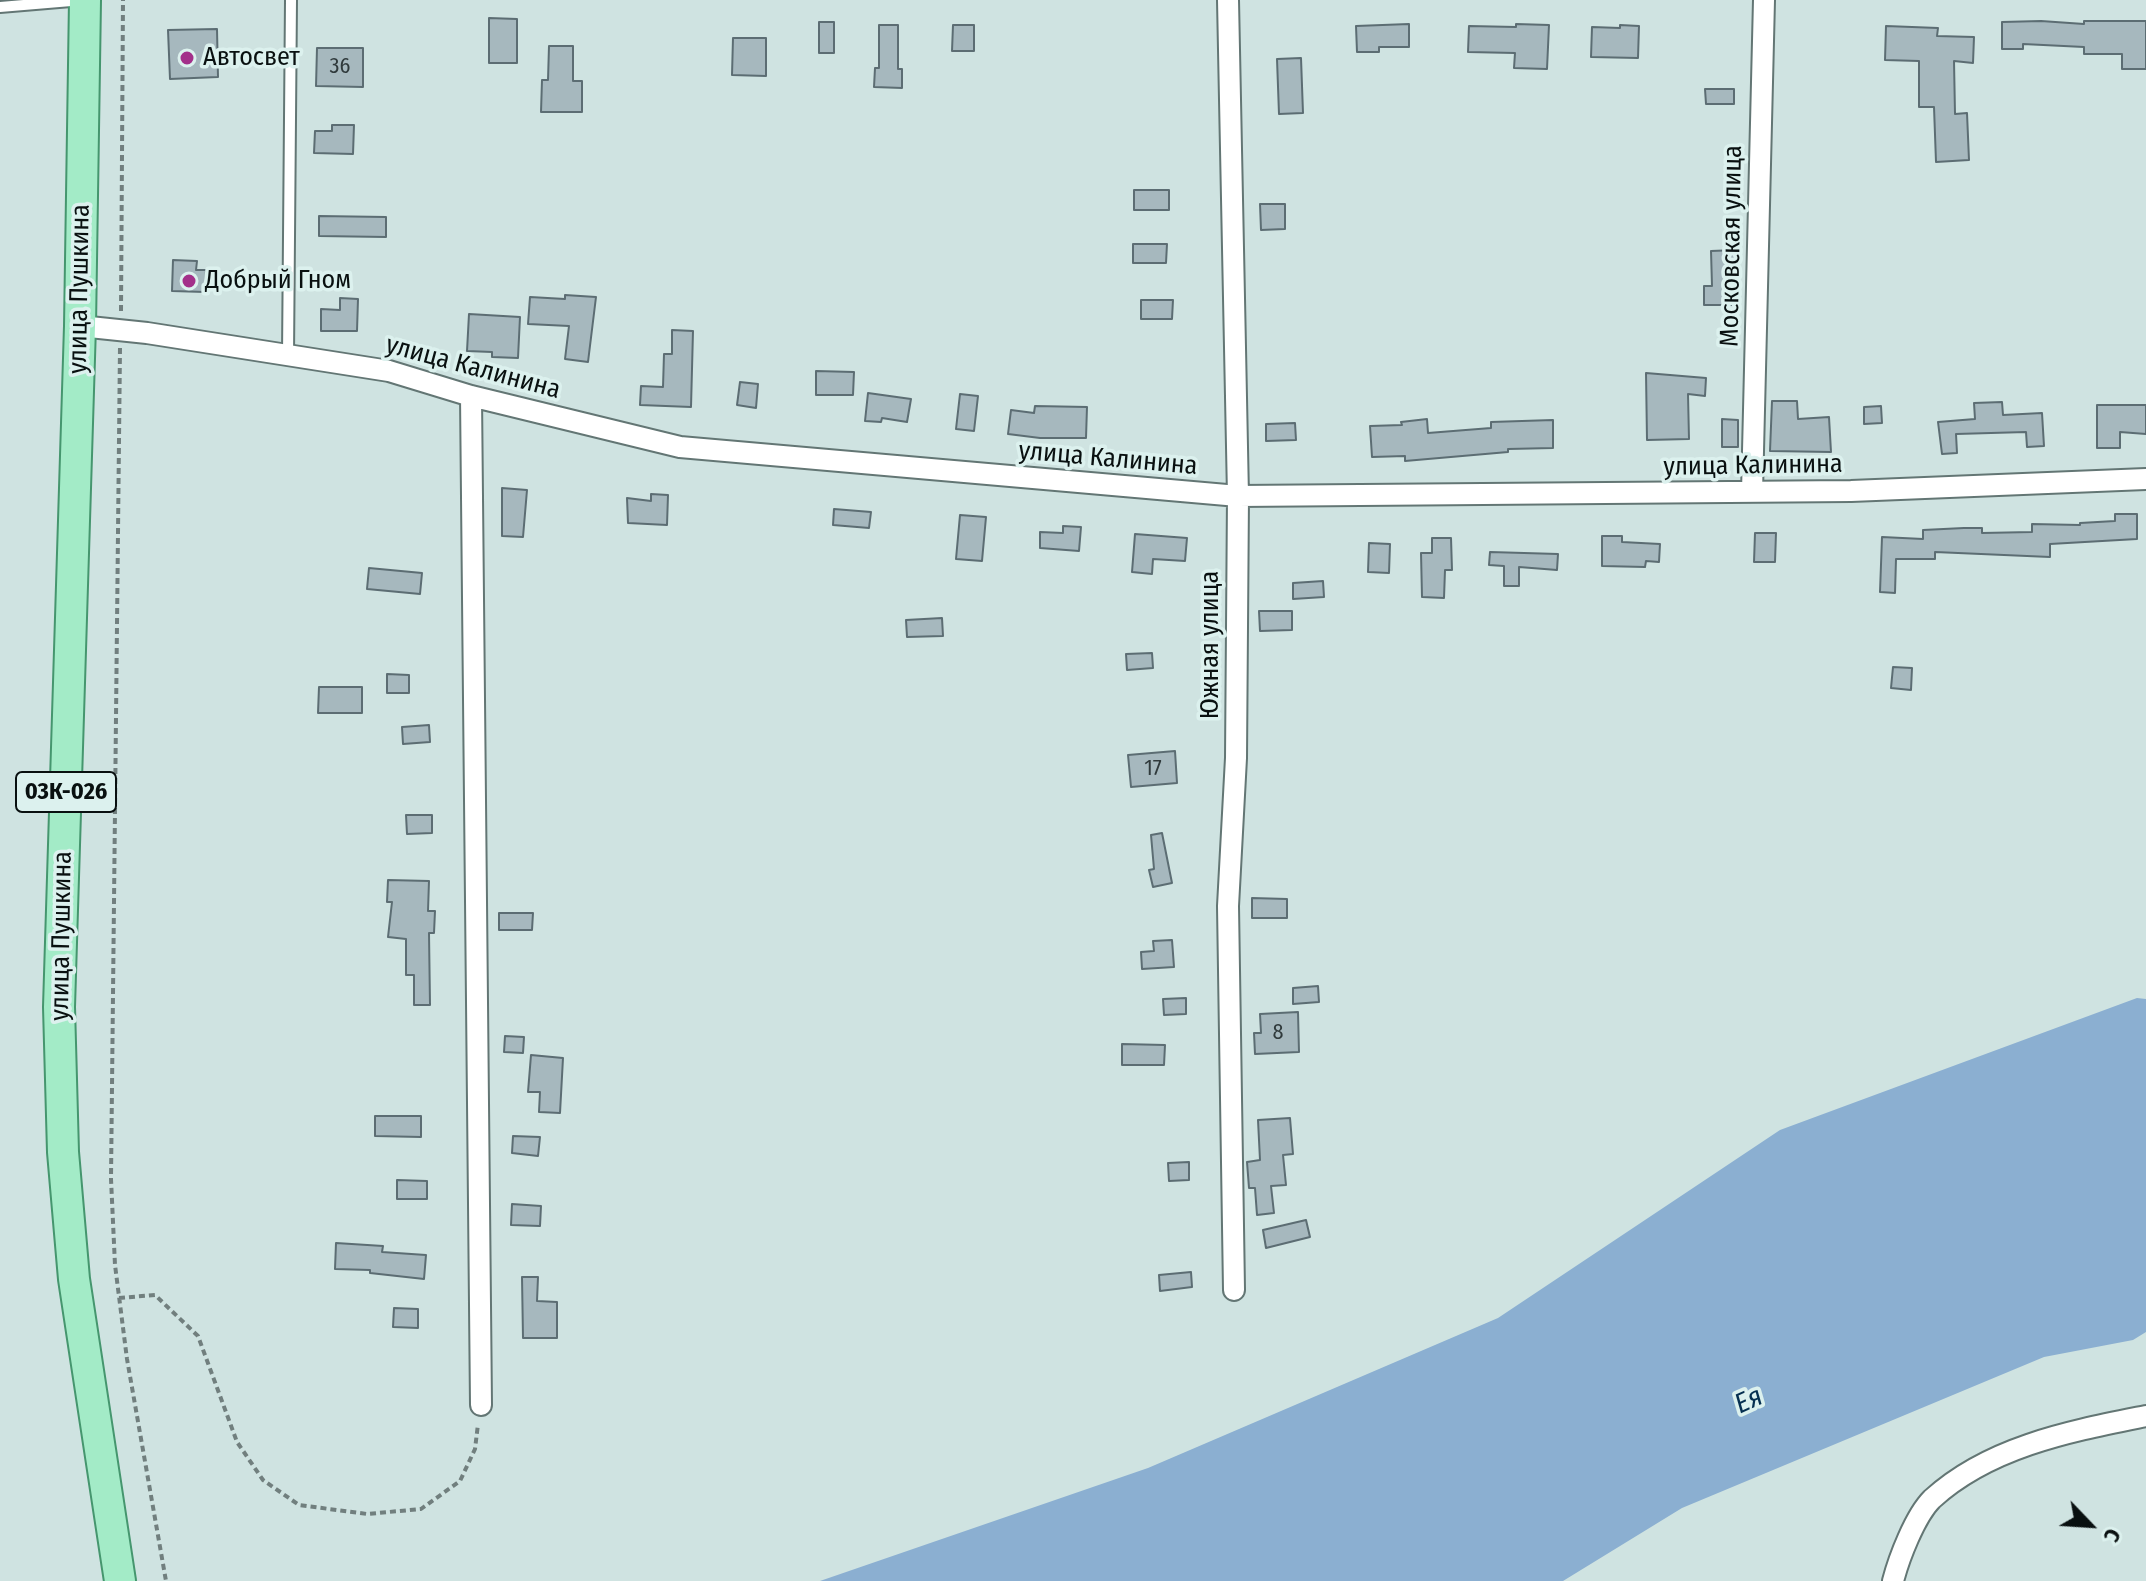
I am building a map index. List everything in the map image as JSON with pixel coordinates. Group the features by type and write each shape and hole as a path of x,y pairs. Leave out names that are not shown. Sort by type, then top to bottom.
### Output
{"main road":[{"name":"улица Пушкина","path":"86,0 80,326 59,1007 63,1152 74,1279 120,1581"}],"street":[{"name":"Южная улица","path":"1228,0 1238,496 1236,758 1228,906 1234,1290"},
{"name":"Московская улица","path":"1752,492 1764,0"},
{"name":"улица Калинина","path":"80,326 389,371 471,396 680,447 1238,496 1752,492 2146,479"},
{"path":"471,396 481,1405"},
{"path":"1893,1581 1900,1553 1930,1501 1981,1463 2069,1431 2146,1416"}],"lane":[{"path":"0,7 86,0"},
{"path":"288,355 291,0"}],"path":[{"path":"123,0 111,1179 119,1298 166,1581"},
{"path":"119,1298 155,1295 198,1336 237,1442 263,1480 299,1505 367,1514 421,1509 460,1481 475,1449 481,1405"}],"water":[{"name":"Ея","path":"2137,998 2146,999 2146,1332 2133,1340 2044,1357 1682,1508 1563,1581 820,1581 1148,1468 1498,1318 1780,1130"}],"building":[{"path":"489,18 517,19 517,63 489,63"},
{"path":"2084,21 2146,21 2146,69 2122,69 2122,54 2084,54 2084,47 2023,44 2023,49 2002,49 2002,22 2084,24"},
{"path":"819,22 834,22 834,53 819,53"},
{"path":"1409,24 1409,47 1379,47 1379,52 1357,52 1356,26"},
{"path":"1516,24 1549,25 1547,69 1514,68 1515,53 1468,52 1469,26 1516,27"},
{"path":"879,25 898,25 898,69 902,69 902,88 874,87 875,68 879,68"},
{"path":"953,25 974,25 974,51 952,51"},
{"path":"1620,25 1639,26 1638,58 1591,57 1592,27 1620,28"},
{"path":"1886,26 1938,28 1937,36 1974,37 1973,63 1954,61 1955,114 1967,113 1969,160 1936,162 1934,107 1919,107 1919,61 1885,60"},
{"path":"217,29 218,77 170,79 168,30"},
{"path":"733,38 766,38 766,76 732,75"},
{"path":"549,46 573,46 573,81 582,81 582,112 541,112 542,80 548,80"},
{"path":"317,48 363,48 363,87 316,86"},
{"path":"1301,58 1303,113 1279,114 1277,59"},
{"path":"1705,89 1734,89 1734,104 1706,104"},
{"path":"332,125 354,125 353,154 314,153 315,131 332,131"},
{"path":"1134,190 1169,190 1169,210 1134,210"},
{"path":"1260,204 1285,204 1285,229 1261,230"},
{"path":"319,216 386,217 386,237 319,236"},
{"path":"1133,244 1167,244 1166,263 1133,263"},
{"path":"1737,250 1737,267 1732,267 1733,305 1704,305 1704,286 1712,286 1711,251"},
{"name":"Добрый Гном","path":"173,260 197,261 196,270 206,270 205,292 172,291"},
{"path":"565,295 596,297 588,362 565,359 569,326 528,324 530,297 565,299"},
{"path":"340,298 358,299 357,331 321,331 321,309 340,310"},
{"path":"1141,300 1173,300 1172,319 1141,319"},
{"path":"469,314 520,317 518,358 492,357 492,352 467,351"},
{"path":"672,330 693,331 691,407 640,405 641,386 663,387 664,354 672,354"},
{"path":"816,371 854,372 853,395 816,395"},
{"path":"1646,373 1706,378 1705,396 1688,394 1689,439 1647,440"},
{"path":"740,382 758,384 756,408 737,405"},
{"path":"868,393 911,399 907,422 882,418 881,422 865,421"},
{"path":"960,394 978,396 974,431 956,429"},
{"path":"1772,401 1797,401 1798,419 1829,417 1831,452 1770,451"},
{"path":"2002,402 2003,415 2042,413 2044,446 2027,447 2026,432 1956,434 1957,453 1942,454 1938,422 1975,419 1974,403"},
{"path":"2097,405 2146,405 2146,434 2120,432 2120,448 2097,448"},
{"path":"1035,406 1087,407 1086,438 1008,434 1011,410 1034,413"},
{"path":"1881,406 1882,423 1864,424 1864,407"},
{"path":"1427,419 1428,433 1491,428 1491,422 1553,420 1553,448 1508,449 1508,452 1405,461 1405,456 1372,457 1370,426 1402,425 1401,422"},
{"path":"1722,419 1738,420 1738,447 1722,447"},
{"path":"1295,423 1296,440 1266,441 1266,424"},
{"path":"502,488 527,490 523,537 502,536"},
{"path":"651,494 668,495 667,525 628,523 627,498 651,501"},
{"path":"834,509 871,512 869,528 833,525"},
{"path":"2115,514 2137,514 2137,539 2050,544 2050,557 1935,552 1935,559 1896,559 1895,593 1880,592 1882,537 1923,539 1923,530 1964,528 1982,528 1982,533 2032,532 2032,524 2080,525 2115,521"},
{"path":"960,515 986,517 982,561 956,559"},
{"path":"1063,526 1081,527 1079,551 1040,548 1040,532 1063,533"},
{"path":"1755,533 1776,533 1775,562 1754,562"},
{"path":"1135,534 1187,538 1185,561 1153,559 1152,574 1132,572"},
{"path":"1602,536 1622,536 1622,542 1660,544 1659,562 1646,561 1645,567 1602,566"},
{"path":"1432,538 1451,538 1452,570 1445,570 1444,598 1422,597 1421,553 1432,553"},
{"path":"1369,543 1390,544 1389,573 1368,572"},
{"path":"1490,552 1558,554 1557,570 1519,567 1519,586 1504,586 1504,566 1489,565"},
{"path":"369,568 422,573 420,594 367,589"},
{"path":"1323,581 1324,597 1293,599 1293,583"},
{"path":"1259,611 1292,611 1292,630 1260,631"},
{"path":"942,618 943,636 907,637 906,620"},
{"path":"1152,653 1153,668 1127,670 1126,654"},
{"path":"1893,667 1912,668 1911,690 1891,688"},
{"path":"387,674 409,675 409,693 387,693"},
{"path":"319,687 362,687 362,713 318,713"},
{"path":"429,725 430,742 403,744 402,727"},
{"path":"1175,751 1177,783 1131,787 1128,755"},
{"path":"406,815 432,815 432,833 407,834"},
{"path":"1162,833 1172,883 1153,887 1149,870 1154,869 1151,835"},
{"path":"388,880 429,881 428,911 435,911 434,933 429,933 430,1005 414,1005 414,975 406,975 406,939 388,937 392,902 387,902"},
{"path":"1252,898 1287,899 1287,918 1252,918"},
{"path":"499,913 533,913 532,930 499,930"},
{"path":"1172,940 1174,967 1142,969 1141,952 1154,951 1153,941"},
{"path":"1318,986 1319,1002 1293,1004 1293,988"},
{"path":"1186,998 1186,1014 1164,1015 1163,999"},
{"path":"1298,1012 1299,1052 1255,1054 1254,1033 1261,1033 1260,1014"},
{"path":"505,1036 524,1037 523,1053 504,1052"},
{"path":"1122,1044 1165,1045 1164,1065 1122,1065"},
{"path":"531,1055 563,1058 560,1113 539,1112 540,1092 528,1092"},
{"path":"375,1116 421,1116 421,1137 375,1136"},
{"path":"1290,1118 1293,1154 1283,1155 1286,1185 1271,1186 1274,1213 1257,1215 1255,1188 1249,1188 1247,1162 1260,1160 1258,1120"},
{"path":"513,1136 540,1137 538,1156 512,1153"},
{"path":"1189,1162 1189,1180 1169,1181 1168,1163"},
{"path":"397,1180 427,1181 427,1199 397,1199"},
{"path":"512,1204 541,1206 540,1226 511,1225"},
{"path":"1306,1220 1310,1237 1266,1248 1263,1230"},
{"path":"336,1243 383,1246 382,1252 426,1255 424,1279 370,1273 370,1270 335,1269"},
{"path":"1191,1272 1192,1287 1160,1291 1159,1275"},
{"path":"522,1277 538,1277 537,1301 557,1302 557,1338 523,1338"},
{"path":"394,1308 418,1309 418,1328 393,1327"}],"place":[{"name":"Автосвет","path":"187,58"},
{"name":"Добрый Гном","path":"189,281"}]}
